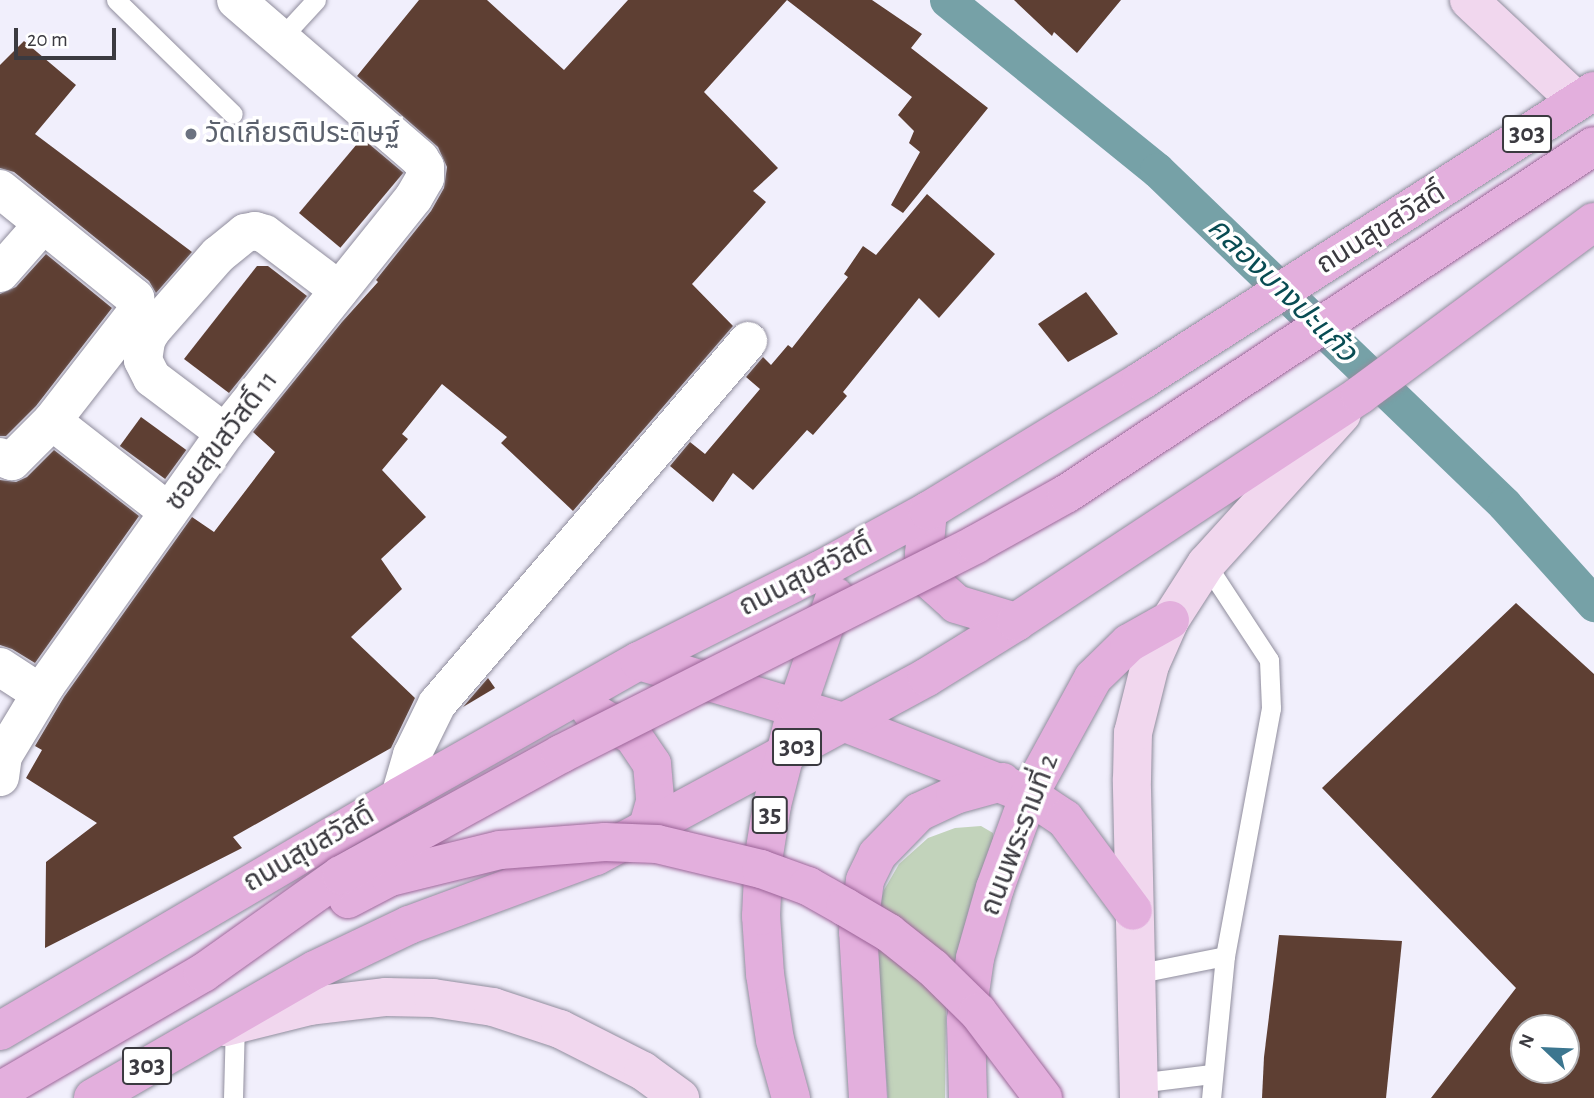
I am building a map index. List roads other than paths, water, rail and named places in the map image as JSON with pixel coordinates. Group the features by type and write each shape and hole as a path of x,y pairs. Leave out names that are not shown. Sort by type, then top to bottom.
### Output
{"main road":[{"path":"1469,0 1586,96"},
{"name":"ถนนสุขสวัสดิ์","path":"10,1024 400,796 639,661 928,511 1141,381 1586,96"},
{"path":"203,973 341,874 561,754 930,568 1066,494 1594,146"},
{"name":"303","path":"93,1098 218,1029 315,970 409,925 596,856 928,677 1360,395 1594,222"},
{"name":"ถนนพระรามที่ 2","path":"1139,1090 1133,911 1133,733 1150,665 1170,620 1206,564 1360,395"},
{"path":"928,511 924,554 933,583 956,604 1016,622"},
{"name":"35","path":"791,1098 775,1040 765,974 761,916 764,855 797,706 840,582 863,547"},
{"name":"ถนนพระรามที่ 2","path":"968,1098 966,1020 975,958 995,888 1015,788 1093,678 1129,643 1170,620"},
{"path":"639,661 797,706 1015,788 1065,819 1133,911"},
{"path":"570,701 608,719 634,736 652,764 655,802 647,830"},
{"path":"868,1098 858,932 865,880 877,855 919,812 955,796 1015,788"},
{"path":"0,1091 203,973 390,877 500,850 605,842 657,844 761,869 808,887 889,933 978,1012 1043,1098"},
{"path":"218,1029 310,1006 386,997 433,998 493,1007 560,1029 643,1071 680,1098"}],"street":[{"path":"236,0 280,39"},
{"name":"ซอยสุขสวัสดิ์ 11","path":"0,777 3,756 40,693 225,433 414,197 425,178 425,167 420,159 280,39"},
{"path":"0,189 135,298 136,313 52,421 12,461 0,457"},
{"path":"0,273 43,224"},
{"path":"225,433 152,378 143,360 146,340 152,330 236,237 255,231 265,234 339,290"},
{"path":"400,796 412,755 437,704 748,341"},
{"path":"52,421 169,512"},
{"path":"0,667 40,693"}],"lane":[{"path":"116,0 233,114"},
{"path":"280,39 316,0"},
{"path":"1206,564 1269,660 1271,708 1225,956 1211,1074 1211,1098"},
{"path":"1135,974 1225,956"},
{"path":"218,1029 233,1098"},
{"path":"1139,1090 1211,1074"}],"waterway":[{"name":"คลองบางปะแก้ว","path":"947,0 1157,170 1504,504 1594,604"}],"place":[{"name":"วัดเกียรติประดิษฐ์","path":"191,134"}]}
